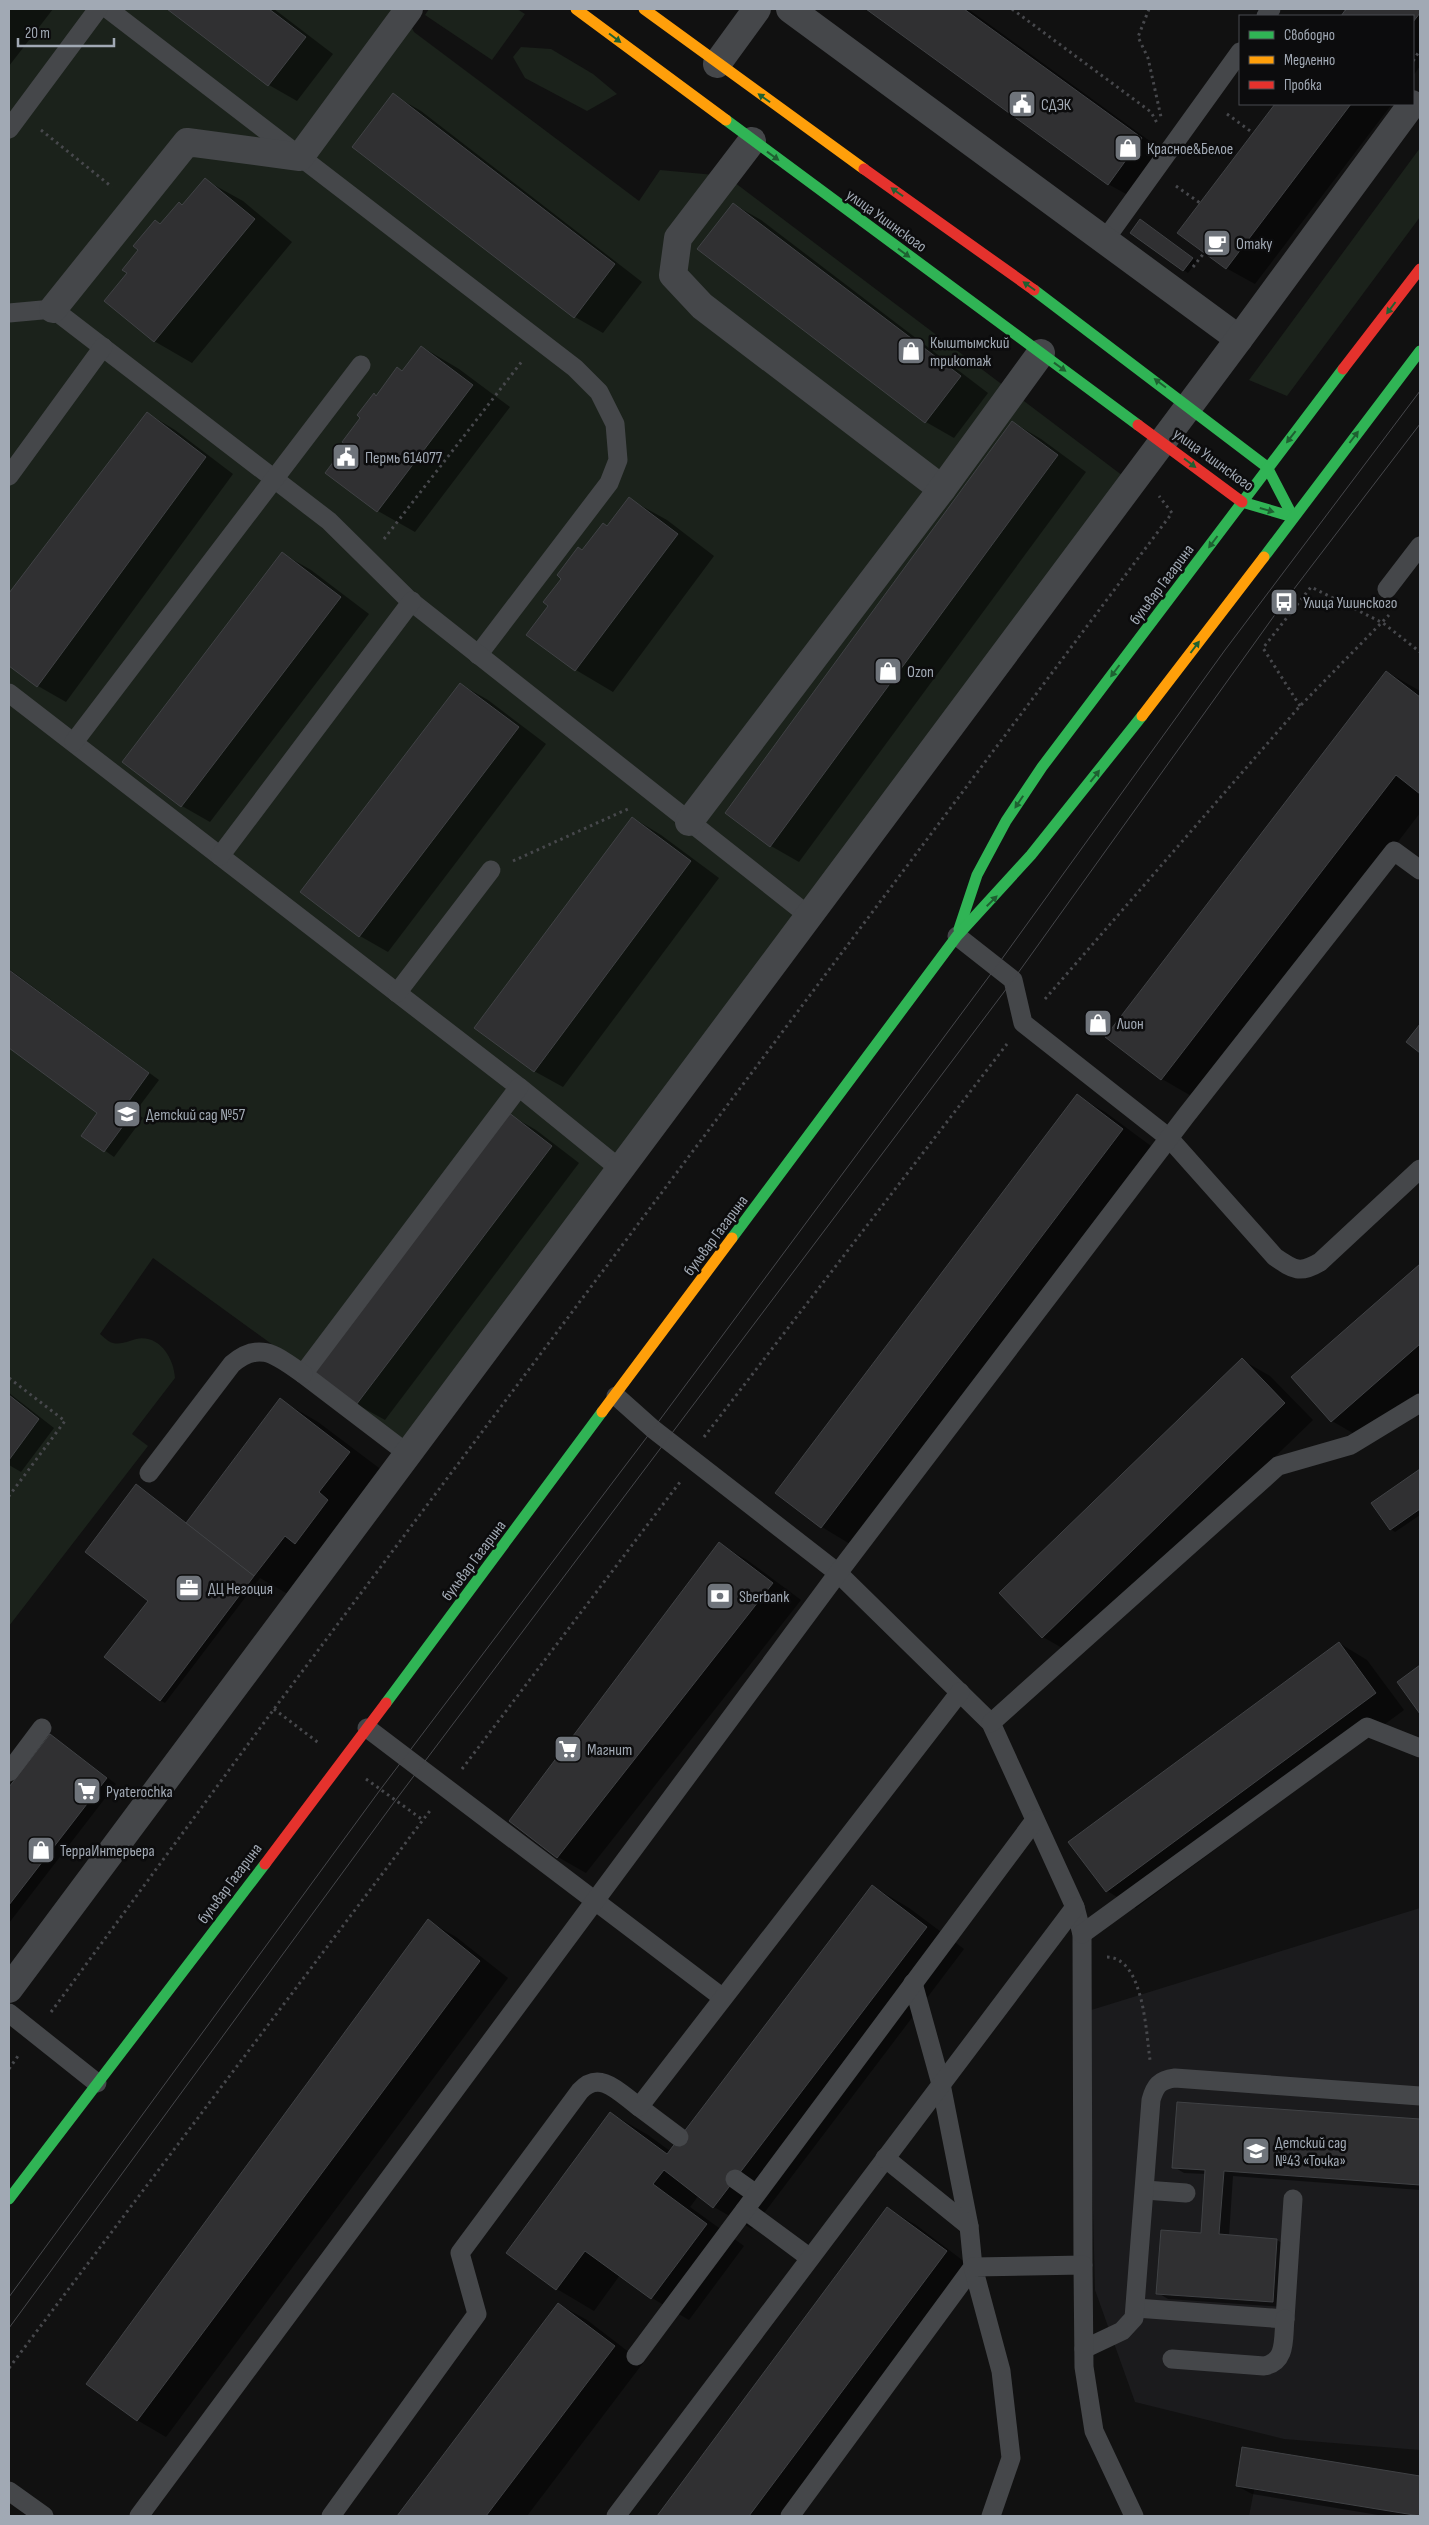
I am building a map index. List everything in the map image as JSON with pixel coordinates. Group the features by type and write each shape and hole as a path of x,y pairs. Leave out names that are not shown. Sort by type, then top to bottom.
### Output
{"main road":[{"name":"улица Ушинского","path":"576,9 696,92 752,140 1242,502 1293,517"},
{"name":"улица Ушинского","path":"644,9 714,68 1069,314 1188,405 1267,467 1293,517"},
{"name":"бульвар Гагарина","path":"958,936 977,875 1011,813 1042,767 1267,467 1420,269"},
{"name":"бульвар Гагарина","path":"9,2199 367,1728 958,936 1002,890 1049,835 1181,666 1420,350"}],"street":[{"path":"53,309 187,142 300,157 409,9"},
{"path":"714,68 757,9"},
{"path":"790,9 1239,339"},
{"path":"9,1989 1161,441 1239,339 1411,105"},
{"path":"752,140 678,238 673,275 702,306 942,489"},
{"path":"688,822 942,489 1041,353"}],"lane":[{"path":"9,129 98,9"},
{"path":"108,9 574,368 599,392 615,424 618,460 609,483 478,655"},
{"path":"1104,241 1167,146 1239,53"},
{"path":"9,313 53,309 104,347 329,521 412,601 808,916"},
{"path":"9,476 104,347"},
{"path":"74,742 361,365"},
{"path":"1388,589 1420,546"},
{"path":"220,856 412,601"},
{"path":"9,693 519,1087 620,1169"},
{"path":"139,2516 838,1573 1169,1138 1394,851 1420,870"},
{"path":"397,993 492,870"},
{"path":"958,936 1013,980 1023,1022 1169,1138 1275,1257 1292,1269 1307,1270 1320,1262 1420,1168"},
{"path":"302,1374 519,1087"},
{"path":"149,1473 232,1364 242,1356 255,1351 278,1356 408,1454"},
{"path":"616,1396 653,1429 838,1573 991,1723 1075,1907 1082,1934 1084,2367 1094,2430 1134,2516"},
{"path":"991,1723 1278,1466 1351,1445 1420,1403"},
{"path":"639,2107 960,1692"},
{"path":"1082,1934 1367,1727 1420,1748"},
{"path":"9,1772 42,1728"},
{"path":"367,1728 723,1998"},
{"path":"636,2356 1035,1820"},
{"path":"616,2516 1075,1907"},
{"path":"913,1983 941,2084 969,2226 973,2267 1001,2371 1011,2458 991,2516"},
{"path":"9,2013 97,2083"},
{"path":"1084,2349 1128,2326 1134,2318 1151,2100 1154,2088 1163,2079 1184,2078 1420,2096"},
{"path":"331,2516 476,2314 460,2253 588,2082 597,2081 610,2085 679,2137"},
{"path":"885,2158 969,2226"},
{"path":"735,2179 756,2194"},
{"path":"1145,2190 1186,2193"},
{"path":"1172,2359 1264,2366 1274,2364 1280,2359 1283,2350 1293,2199"},
{"path":"745,2210 810,2258"},
{"path":"973,2267 1083,2265"},
{"path":"790,2516 973,2267"},
{"path":"1136,2308 1285,2319"},
{"path":"9,2491 23,2510 44,2516"}],"path":[{"path":"1012,9 1151,112 1167,146"},
{"path":"1149,9 1138,37 1151,71 1167,146"},
{"path":"1206,98 1253,133"},
{"path":"20,113 136,206"},
{"path":"368,559 538,340"},
{"path":"9,2069 274,1709 1172,513"},
{"path":"1300,706 1263,648 1311,587 1383,623 1420,652"},
{"path":"492,870 658,796"},
{"path":"9,1378 65,1421 9,1496"},
{"path":"1082,1956 1112,1957 1124,1962 1131,1972 1140,1995 1150,2062 1163,2079"}],"shaded area":[{"path":"9,9 398,9 405,14 414,32 639,201 660,170 726,176 1131,482 411,1450 306,1369 153,1258 100,1334 113,1343 144,1338 152,1340 164,1349 172,1363 175,1378 132,1434 148,1446 9,1626"},
{"path":"429,9 517,9 525,14 492,60 425,15"},
{"path":"521,47 551,49 593,74 617,94 587,111 525,78 513,57"},
{"path":"1420,148 1420,217 1287,396 1249,380"},
{"name":"Детский сад №43 «Точка»","path":"1420,1908 1420,2450 1284,2439 1135,2402 1095,2290 1088,2011"},
{"path":"1262,2449 1408,2481 1420,2478 1420,2516 1249,2516"}],"building":[{"path":"167,9 269,9 306,37 268,86"},
{"path":"866,9 964,9 1142,138 1108,185"},
{"path":"1346,9 1420,9 1420,13 1414,21 1414,15 1342,15"},
{"path":"393,93 615,264 574,318 352,147"},
{"path":"1274,105 1350,105 1226,269 1177,233"},
{"path":"205,178 255,219 154,342 104,301 127,273 122,270 138,250 133,246 155,220 160,224 179,202 182,205"},
{"path":"733,203 961,376 925,423 697,249"},
{"path":"1140,219 1193,258 1183,271 1130,233"},
{"path":"421,346 473,385 377,512 325,473 346,445 342,442 360,418 357,415 374,393 376,396 397,367 402,371"},
{"path":"147,412 206,457 37,687 9,666 9,593"},
{"path":"1012,421 1058,455 770,847 725,813"},
{"path":"629,497 678,534 575,671 526,635 548,606 543,602 561,579 557,575 578,547 582,550 603,523 607,526"},
{"path":"282,552 341,597 181,807 122,762"},
{"path":"1386,671 1420,697 1420,794 1396,775 1161,1080 1105,1037"},
{"path":"460,683 519,727 359,937 300,892"},
{"path":"632,817 691,861 534,1072 474,1028"},
{"path":"9,970 149,1073 126,1105 134,1111 104,1152 81,1136 97,1113 9,1048"},
{"path":"1420,1024 1420,1053 1406,1042"},
{"path":"1077,1094 1123,1129 821,1528 775,1493"},
{"path":"508,1112 552,1146 356,1405 311,1371"},
{"path":"1420,1264 1420,1344 1331,1422 1291,1377"},
{"path":"1242,1358 1285,1403 1042,1638 999,1593"},
{"path":"9,1395 39,1419 9,1460"},
{"path":"280,1398 350,1452 319,1492 328,1500 295,1544 285,1536 254,1576 186,1523"},
{"path":"1420,1469 1420,1509 1390,1530 1371,1503"},
{"name":"ДЦ Негоция","path":"136,1484 254,1576 160,1701 104,1657 148,1601 85,1552"},
{"path":"719,1542 773,1583 557,1858 509,1821"},
{"path":"1339,1642 1376,1693 1106,1892 1068,1842"},
{"path":"1420,1665 1420,1714 1397,1682"},
{"path":"50,1734 107,1778 9,1905 9,1787"},
{"path":"872,1885 927,1927 713,2208 664,2170 653,2184 707,2224 651,2299 585,2251 556,2290 506,2253 610,2112 667,2154"},
{"path":"428,1919 480,1961 137,2421 86,2384"},
{"path":"1177,2102 1420,2119 1420,2185 1224,2171 1219,2234 1277,2239 1273,2302 1156,2294 1161,2230 1201,2233 1205,2170 1172,2168"},
{"path":"887,2207 947,2251 749,2516 657,2516"},
{"path":"558,2303 615,2346 486,2516 397,2516"},
{"path":"1242,2447 1420,2476 1420,2516 1236,2486"}],"tram line":[{"path":"9,2297 380,1790 653,1429 996,967 1225,650 1420,391"},
{"path":"9,2328 395,1801 1013,980 1284,602 1420,424"}],"traffic: fast":[{"path":"726,120 1138,425"},
{"path":"1034,290 1267,467"},
{"path":"1264,557 1420,351"},
{"path":"959,929 977,875 1006,821 1042,767 1343,369"},
{"path":"1267,467 1293,517"},
{"path":"1242,502 1293,517"},
{"path":"732,1238 957,936 1031,855 1142,716"},
{"path":"386,1703 602,1412"},
{"path":"9,2199 265,1864"}],"traffic: slow":[{"path":"576,9 726,120"},
{"path":"644,9 864,169"},
{"path":"1142,716 1264,557"},
{"path":"602,1412 732,1238"}],"traffic: jam":[{"path":"864,169 1034,290"},
{"path":"1343,369 1420,269"},
{"path":"1138,425 1242,502"},
{"path":"265,1864 386,1703"}],"place":[{"name":"СДЭК","path":"1022,104"},
{"name":"Красное&Белое","path":"1128,148"},
{"name":"Отаку","path":"1217,243"},
{"name":"Кыштымский трикотаж","path":"911,351"},
{"name":"Пермь 614077","path":"346,457"},
{"name":"Улица Ушинского","path":"1284,602"},
{"name":"Ozon","path":"888,671"},
{"name":"Лион","path":"1098,1023"},
{"name":"Детский сад №57","path":"127,1114"},
{"name":"ДЦ Негоция","path":"189,1588"},
{"name":"Sberbank","path":"720,1596"},
{"name":"Магнит","path":"568,1749"},
{"name":"Pyaterochka","path":"87,1791"},
{"name":"ТерраИнтерьера","path":"41,1850"},
{"name":"Детский сад №43 «Точка»","path":"1256,2151"}]}
